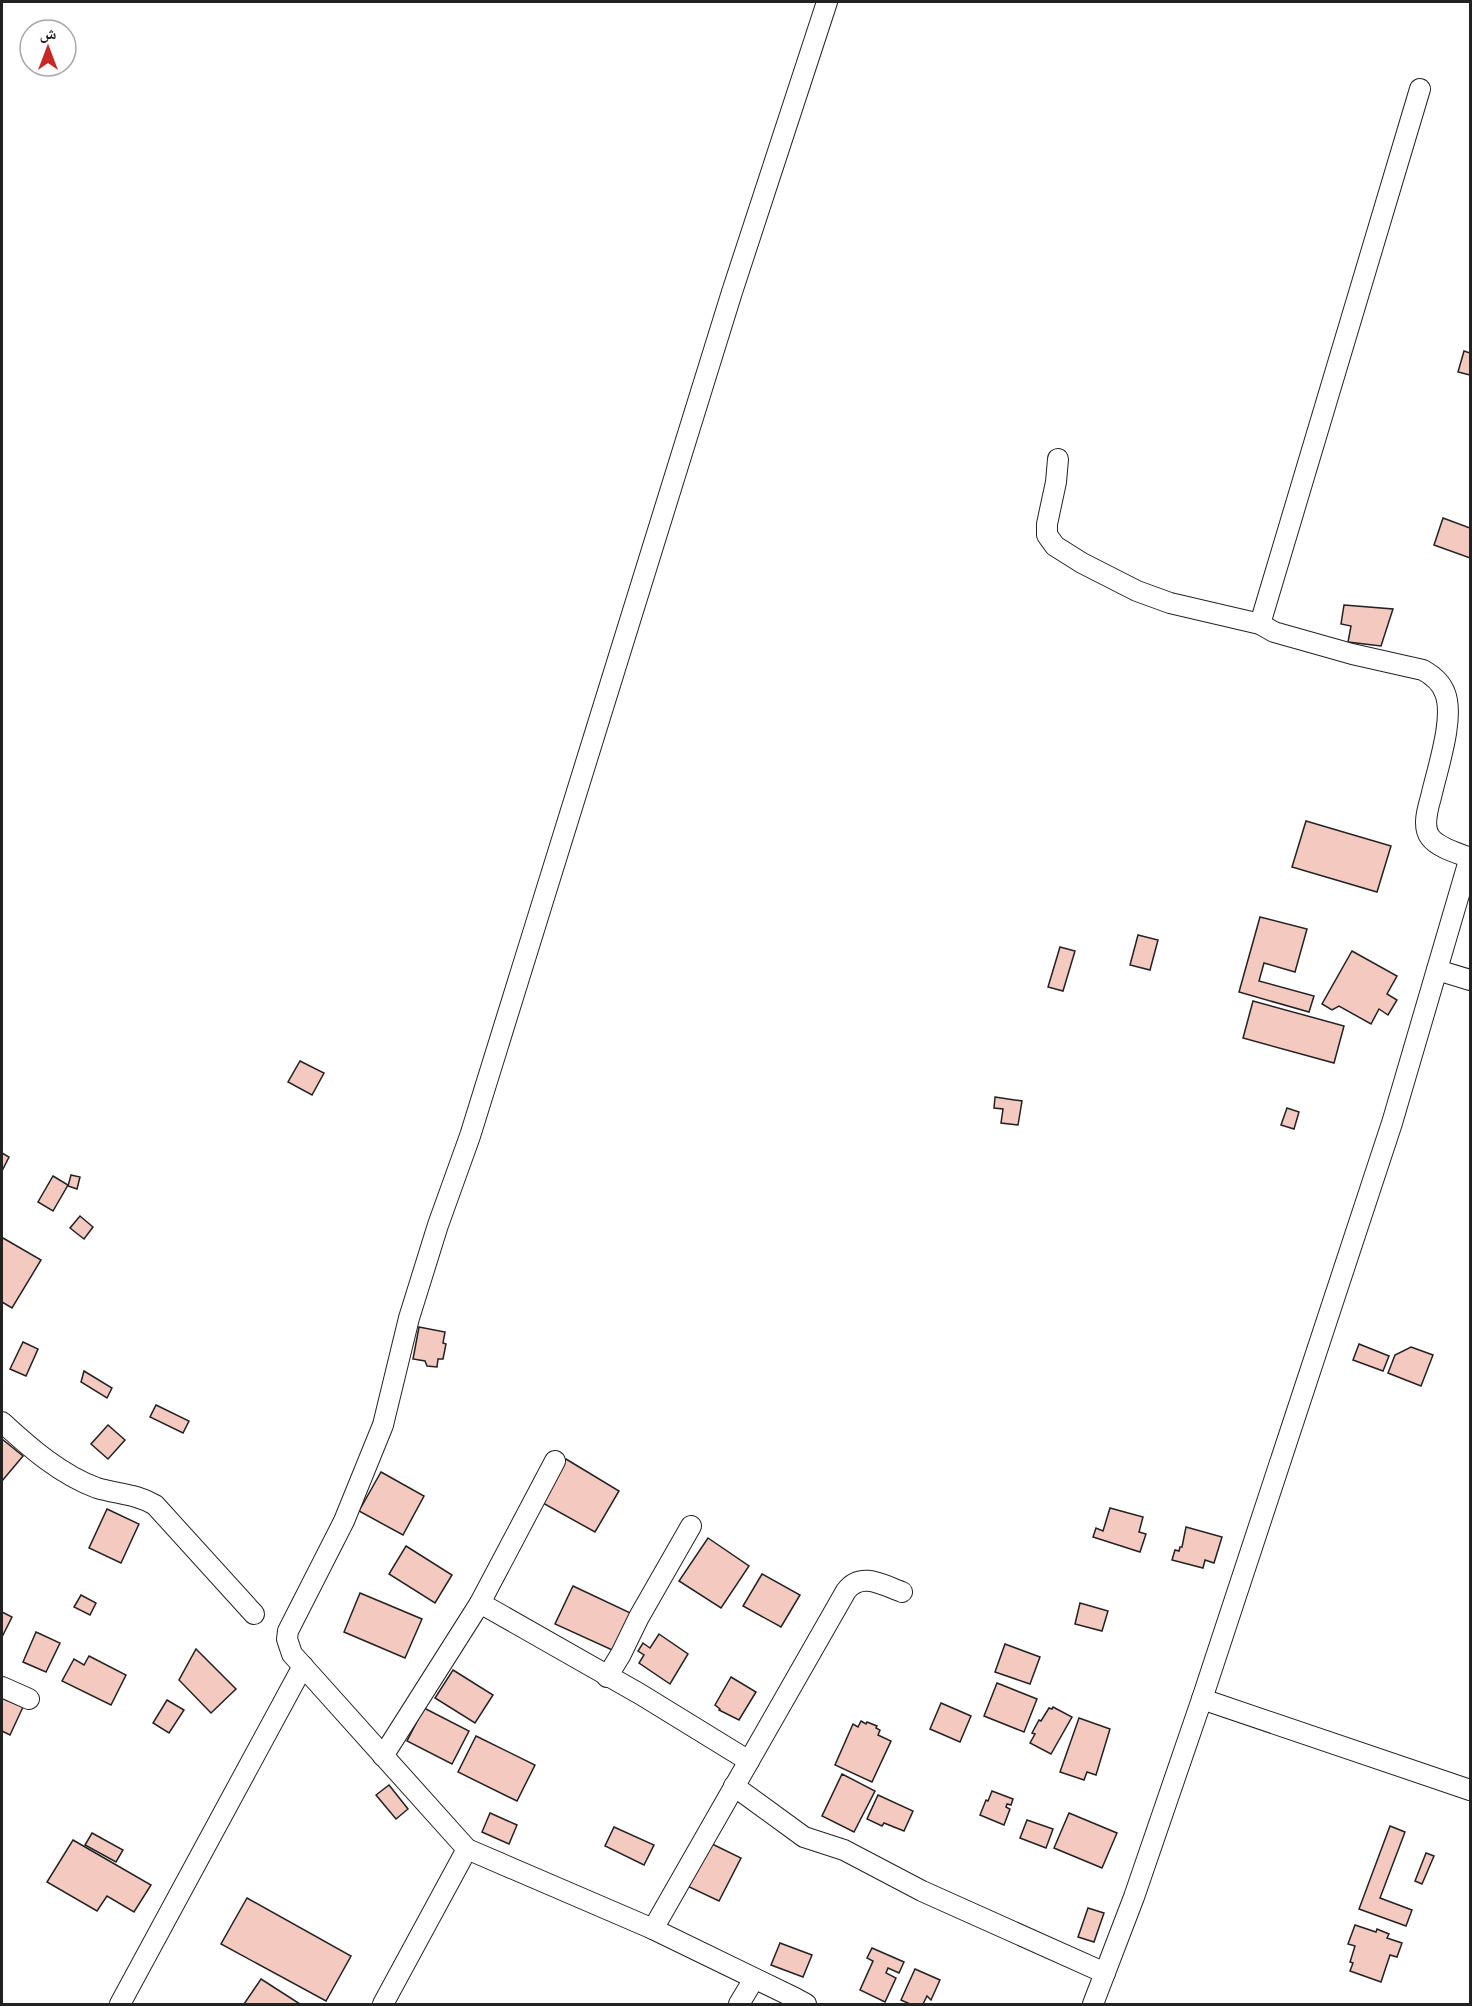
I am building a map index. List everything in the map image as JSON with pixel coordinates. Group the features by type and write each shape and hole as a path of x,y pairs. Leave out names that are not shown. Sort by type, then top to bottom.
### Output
{"street":[{"path":"806,2004 653,1929 467,1849 292,1654 288,1646 288,1631 344,1521 384,1425 409,1318 438,1225 470,1136 732,292 827,2"},
{"path":"1260,624 1420,89"},
{"path":"1058,459 1056,482 1046,531 1055,546 1092,569 1137,591 1170,603 1260,624 1274,632 1352,654 1423,670 1438,682 1447,702 1448,721 1426,814 1427,831 1430,837 1441,846 1470,858 1392,1123 1202,1699 1134,1897 1093,2004"},
{"path":"1437,970 1470,980"},
{"path":"2,1422 53,1464 81,1481 98,1488 139,1497 155,1505 254,1614"},
{"path":"384,1756 480,1603 555,1461"},
{"path":"608,1677 691,1526"},
{"path":"653,1929 849,1586 859,1580 867,1580 902,1592"},
{"path":"480,1603 640,1694 749,1761"},
{"path":"120,2004 303,1666"},
{"path":"2,1687 29,1699"},
{"path":"1202,1699 1470,1790"},
{"path":"734,1786 804,1837 844,1850 922,1891 1105,1973"},
{"path":"383,2004 467,1849"},
{"path":"739,2004 754,1979"}],"building":[{"path":"1464,351 1470,353 1470,375 1458,372"},
{"path":"1443,518 1470,528 1470,558 1434,545"},
{"path":"1344,605 1393,609 1381,646 1348,642 1351,626 1341,624"},
{"path":"1306,821 1391,846 1377,892 1292,867"},
{"path":"1260,917 1307,929 1295,972 1264,963 1259,981 1314,996 1309,1012 1239,992"},
{"path":"1138,935 1158,940 1150,970 1130,965"},
{"path":"1060,947 1075,951 1063,991 1048,987"},
{"path":"1352,951 1397,976 1387,994 1397,1000 1388,1015 1379,1009 1371,1024 1339,1006 1332,1010 1322,1004"},
{"path":"1253,1001 1344,1026 1334,1063 1243,1038"},
{"path":"300,1061 324,1073 312,1095 288,1082"},
{"path":"995,1097 1022,1101 1018,1125 1001,1123 1003,1109 994,1108"},
{"path":"1287,1108 1299,1112 1294,1129 1281,1125"},
{"path":"2,1153 9,1157 2,1171"},
{"path":"71,1175 80,1177 77,1189 68,1186"},
{"path":"53,1176 68,1185 53,1211 38,1202"},
{"path":"80,1216 93,1227 84,1239 70,1228"},
{"path":"3,1238 41,1260 12,1308 2,1302"},
{"path":"419,1327 445,1332 443,1343 446,1344 443,1359 438,1359 437,1367 427,1366 425,1361 413,1359"},
{"path":"23,1342 38,1349 26,1376 10,1369"},
{"path":"1359,1344 1389,1356 1383,1371 1353,1360"},
{"path":"1411,1347 1433,1355 1421,1386 1388,1373 1395,1355"},
{"path":"84,1371 112,1388 107,1398 81,1382"},
{"path":"156,1405 189,1421 183,1433 150,1417"},
{"path":"108,1425 125,1440 108,1459 91,1444"},
{"path":"2,1439 23,1456 2,1481"},
{"path":"566,1459 619,1491 595,1532 541,1502"},
{"path":"381,1472 424,1496 403,1535 359,1511"},
{"path":"1110,1508 1143,1517 1139,1532 1146,1534 1140,1552 1093,1537 1096,1528 1103,1531"},
{"path":"107,1509 139,1524 121,1563 89,1548"},
{"path":"1186,1527 1222,1537 1214,1563 1205,1560 1203,1568 1172,1560 1175,1550 1179,1551 1182,1547"},
{"path":"708,1538 749,1566 721,1608 679,1581"},
{"path":"406,1546 452,1575 435,1603 389,1574"},
{"path":"762,1574 800,1595 781,1627 743,1606"},
{"path":"573,1586 639,1617 621,1654 555,1624"},
{"path":"360,1593 422,1619 405,1658 344,1632"},
{"path":"81,1595 96,1603 90,1615 74,1607"},
{"path":"1080,1603 1108,1611 1102,1631 1075,1624"},
{"path":"2,1612 12,1617 2,1637"},
{"path":"36,1632 60,1643 46,1672 23,1662"},
{"path":"659,1634 688,1654 670,1684 639,1663 644,1655 638,1651 643,1643 650,1648"},
{"path":"1005,1644 1040,1657 1030,1684 995,1672"},
{"path":"196,1649 236,1689 211,1713 179,1680"},
{"path":"89,1656 126,1675 111,1705 62,1681 74,1659 84,1665"},
{"path":"453,1670 493,1695 475,1723 435,1698"},
{"path":"731,1677 756,1692 739,1720 719,1710 715,1705"},
{"path":"997,1683 1037,1699 1024,1732 984,1716"},
{"path":"2,1698 23,1707 10,1735 2,1731"},
{"path":"167,1700 184,1710 169,1733 153,1723"},
{"path":"941,1703 971,1716 960,1742 930,1729"},
{"path":"1053,1707 1072,1717 1051,1754 1030,1743 1039,1720 1041,1721 1049,1708"},
{"path":"424,1708 469,1731 452,1764 407,1741"},
{"path":"1079,1718 1110,1729 1096,1775 1087,1772 1084,1780 1060,1772"},
{"path":"861,1721 877,1726 876,1728 880,1730 878,1735 891,1741 872,1782 835,1765 853,1724 858,1727"},
{"path":"476,1736 535,1765 517,1801 458,1772"},
{"path":"842,1774 875,1791 854,1832 822,1816"},
{"path":"389,1785 408,1809 396,1819 376,1795"},
{"path":"992,1791 1013,1799 1011,1805 1007,1804 1006,1807 1010,1809 1004,1825 980,1815"},
{"path":"878,1795 913,1811 904,1831 884,1823 882,1826 867,1819"},
{"path":"490,1813 517,1825 509,1844 482,1832"},
{"path":"1069,1813 1117,1833 1102,1868 1054,1848"},
{"path":"1027,1820 1053,1829 1046,1848 1020,1838"},
{"path":"1390,1826 1405,1832 1380,1898 1412,1910 1406,1926 1359,1909"},
{"path":"614,1827 654,1845 644,1865 605,1846"},
{"path":"92,1833 123,1850 116,1862 85,1845"},
{"path":"73,1840 151,1885 134,1912 107,1896 97,1911 47,1882"},
{"path":"706,1841 741,1858 719,1901 685,1885"},
{"path":"1426,1853 1434,1856 1422,1884 1415,1881"},
{"path":"247,1898 351,1956 326,2001 221,1944"},
{"path":"1088,1908 1104,1913 1094,1942 1078,1937"},
{"path":"1355,1925 1376,1932 1377,1929 1389,1934 1387,1938 1402,1943 1397,1957 1390,1955 1381,1982 1350,1971 1355,1946 1348,1944"},
{"path":"780,1943 812,1955 803,1977 771,1965"},
{"path":"872,1948 904,1962 899,1973 888,1968 886,1973 896,1978 885,2002 860,1990 873,1961 867,1958"},
{"path":"915,1969 940,1980 931,2000 927,1996 923,2004 910,2004 901,2000"},
{"path":"261,1979 300,2004 244,2004"}]}
